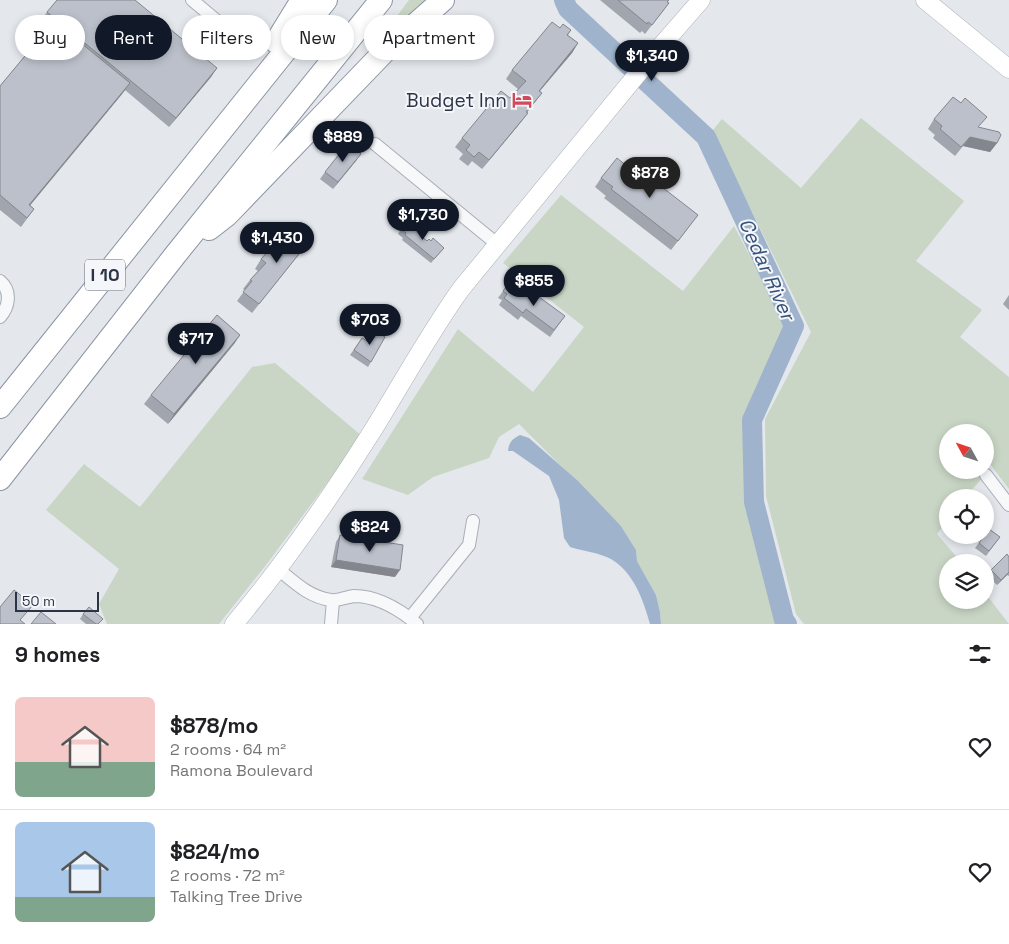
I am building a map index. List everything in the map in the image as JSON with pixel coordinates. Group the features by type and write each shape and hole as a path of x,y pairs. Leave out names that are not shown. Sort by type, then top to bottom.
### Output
{"highway":[{"path":"210,144 302,0"},
{"name":"I 10","path":"0,406 326,0"},
{"name":"I 10","path":"0,479 176,254 381,0"},
{"path":"176,254 228,215 385,51 443,0"}],"street":[{"path":"192,0 210,15"},
{"path":"234,624 278,569 352,462 442,316 461,289 654,54 701,0"},
{"path":"925,0 1009,69"},
{"path":"376,144 497,244"},
{"path":"0,281 5,285 8,298 5,312 0,317"},
{"path":"989,479 1009,505"},
{"path":"278,569 306,592 319,597 333,600 353,596 371,598 390,605 414,621 469,545 473,521"},
{"path":"331,624 333,600"}],"green space":[{"path":"409,0 430,0 411,15 398,15"},
{"path":"861,118 964,201 916,261 982,310 960,337 1009,377 1009,489 994,469 994,424 939,424 939,479 981,479 973,489 939,489 939,531 937,534 939,536 939,544 946,544 954,554 939,554 939,609 994,609 994,605 1009,624 804,624 796,614 766,496 765,419 811,332 712,131 722,119 801,188"},
{"path":"561,195 683,291 734,226 786,324 746,419 748,503 777,624 661,624 656,595 637,561 636,550 621,526 519,424 499,437 489,458 433,477 408,495 362,479 458,329 533,392 584,327 503,263"},
{"path":"275,363 362,436 266,565 219,624 107,624 99,604 119,569 46,510 84,464 140,507 252,367"}],"water":[{"path":"520,435 529,438 578,481 621,526 636,550 637,561 656,595 661,624 650,624 632,579 619,565 602,555 570,547 564,538 559,500 549,476 513,451 508,451 511,441"}],"building":[{"path":"57,0 135,0 153,15 95,15 95,51 85,43 85,15 51,15 47,12"},
{"path":"618,0 669,0 667,2 669,3 652,25 648,22 647,24"},
{"name":"Budget Inn","path":"552,22 560,28 563,24 571,30 567,35 578,43 539,91 542,93 526,112 528,113 489,160 479,152 474,157 466,150 470,145 462,138 501,91 510,98 526,81 512,70"},
{"path":"172,31 182,39 182,60 207,60 217,68 176,118 105,60 172,60"},
{"path":"85,46 95,54 95,60 102,60 130,83 29,205 34,209 27,218 0,195 0,86 22,60 85,60"},
{"path":"953,97 961,103 965,98 987,117 978,127 999,132 1001,135 997,143 970,137 961,147 940,129 942,126 934,119"},
{"path":"348,143 361,154 338,182 325,172"},
{"path":"617,158 628,167 631,163 698,215 678,241 611,189 613,187 601,178"},
{"path":"407,223 411,227 414,224 424,232 421,236 427,241 429,239 431,241 433,238 444,248 434,259 405,235 406,233 401,229"},
{"path":"295,226 311,239 259,304 243,292 252,281 250,280 266,263 261,259 270,249 274,253 280,242"},
{"path":"509,283 531,299 535,294 565,316 554,330 526,309 523,313 504,298 507,294 503,291"},
{"path":"217,315 240,335 174,414 151,395"},
{"path":"374,329 385,337 371,362 354,350 362,338 367,341"},
{"path":"994,533 1000,537 989,551 980,544 994,544"},
{"path":"340,535 403,545 400,570 336,560"},
{"path":"1007,554 1009,557 1009,572 1001,580 994,573 994,567"},
{"path":"14,590 33,605 20,620 25,624 0,624 0,607"},
{"path":"89,607 103,619 98,624 83,614"},
{"path":"41,612 56,624 31,624"}],"waterway":[{"name":"Cedar River","path":"564,0 568,9 706,137 794,326 752,420 754,502 784,620 787,624"}],"place":[{"name":"Budget Inn","path":"522,100"}]}
